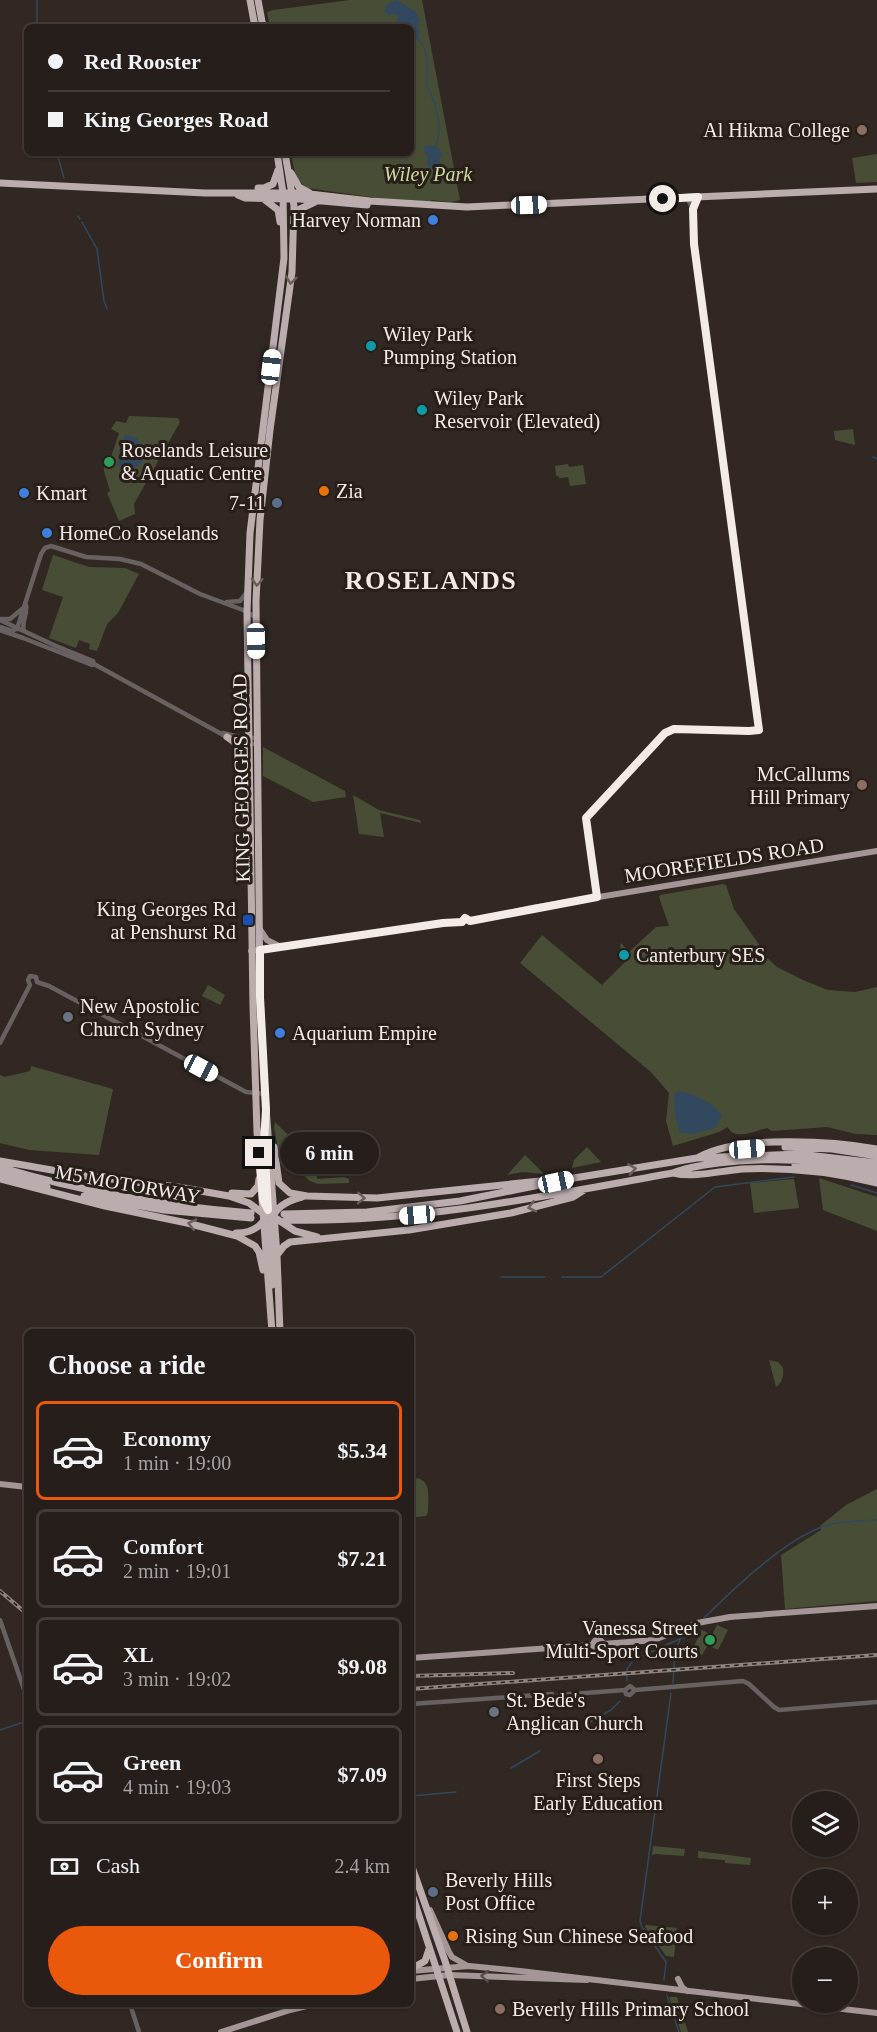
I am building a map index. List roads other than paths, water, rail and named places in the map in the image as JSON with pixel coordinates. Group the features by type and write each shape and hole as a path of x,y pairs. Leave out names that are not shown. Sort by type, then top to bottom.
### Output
{"highway":[{"path":"250,0 254,24"},
{"path":"258,0 262,24"},
{"name":"KING GEORGES ROAD","path":"277,156 283,196 282,285 250,533 248,612 251,951 256,1094 263,1200 276,1231 280,1329"},
{"name":"KING GEORGES ROAD","path":"272,1329 269,1296 269,1216 260,950 256,617 260,520 272,410 292,272 293,196 286,156"},
{"path":"288,167 299,187 312,194"},
{"path":"234,194 273,184 279,168"},
{"path":"0,183 283,196 312,194 417,205 467,207 877,189"},
{"path":"234,194 245,198 262,199 283,196"},
{"path":"293,196 389,207 417,205"},
{"path":"262,199 278,210 284,242"},
{"path":"294,221 300,209 318,200"},
{"path":"224,734 244,749 249,758"},
{"path":"266,1110 279,1184 290,1193 307,1196 386,1198 484,1185 574,1178"},
{"path":"697,1158 710,1150 772,1143 824,1143 877,1149"},
{"path":"877,1156 832,1149 788,1147 726,1151 460,1201 285,1217 371,1218 435,1213 673,1173 742,1165 777,1164 835,1169 877,1177"},
{"path":"697,1158 799,1154 877,1163"},
{"path":"673,1173 683,1168 766,1160 831,1163 877,1170"},
{"path":"0,1161 76,1175 244,1195 255,1191 260,1175"},
{"name":"M5 MOTORWAY","path":"0,1167 145,1201 251,1215 189,1213 120,1203 68,1193 0,1174"},
{"path":"673,1173 686,1176 742,1169 797,1170 877,1183"},
{"path":"0,1179 245,1239 260,1252 269,1296"},
{"path":"178,1187 242,1200 295,1231 326,1238"},
{"path":"277,1255 290,1242 391,1233 483,1218 573,1197 587,1188"},
{"path":"228,1233 245,1233 259,1227 280,1206 307,1196"},
{"path":"269,1216 273,1274 271,1314"},
{"path":"414,1873 467,2032"},
{"path":"414,1900 458,2032"},
{"path":"414,1968 425,1961 429,1947"}],"main road":[{"name":"MOOREFIELDS ROAD","path":"283,946 443,923 462,922 463,925 468,926 470,921 597,897 877,851"},
{"path":"260,928 267,940 283,946"},
{"path":"251,951 283,946"},
{"path":"0,1484 24,1487"},
{"path":"414,1658 594,1645 598,1639 603,1644 650,1641 694,1624 737,1616 877,1606"},
{"path":"423,1899 449,1952 460,1963 469,1966 581,1977 671,1990 877,2013"},
{"path":"448,1971 469,1966"},
{"path":"414,1970 581,1981 589,1979"},
{"path":"414,1978 438,1971"},
{"path":"671,1990 678,1979 687,1991"},
{"path":"221,2032 306,2007"}],"street":[{"path":"597,897 586,818 665,733 674,729 759,730 694,244 693,209 698,197"},
{"path":"687,198 693,209"},
{"path":"17,629 42,552 51,546 86,557 141,564 207,597 222,601 256,617"},
{"path":"222,601 237,602 242,600 248,591"},
{"path":"0,619 10,619 26,604"},
{"path":"24,634 26,604"},
{"path":"0,619 24,634 94,664 224,734 257,742"},
{"path":"0,629 12,631 23,625"},
{"path":"0,629 24,634"},
{"path":"0,1043 30,985 28,980 32,975 37,978 37,982"},
{"path":"37,982 49,986 246,1092 265,1094"},
{"path":"30,985 35,985 37,982"},
{"path":"0,1620 24,1689"},
{"path":"414,1704 552,1694 555,1699 559,1695 625,1690 626,1694 630,1695 635,1690 743,1681 779,1710 877,1702"},
{"path":"131,2007 139,2032"}],"water":[{"path":"397,0 416,12 420,20 417,27 420,32 417,40 414,38 414,24 394,24 399,17 392,14 389,16 384,11 388,4"},
{"path":"426,146 436,146 443,154 439,160 442,166 440,172 431,170 427,164 428,157 423,150"},
{"path":"125,435 138,438 139,455 143,462 131,470 118,466 119,450"},
{"path":"678,1091 696,1096 719,1111 722,1116 716,1127 694,1134 680,1133 674,1101 674,1096"}],"waterway":[{"path":"37,0 37,24"},
{"path":"418,39 425,51 428,89 435,105 438,121 439,135 436,146"},
{"path":"58,156 64,178"},
{"path":"82,222 97,249 107,309"},
{"path":"873,457 877,459"},
{"path":"562,1277 601,1277 715,1187 794,1177"},
{"path":"851,1185 877,1193"},
{"path":"501,1277 545,1277"},
{"path":"704,1618 759,1567 791,1543 822,1527 877,1520"},
{"path":"638,1658 686,1636 697,1626"},
{"path":"673,1683 675,1650 680,1640"},
{"path":"627,1681 627,1669 632,1662"},
{"path":"664,1980 666,1962 640,1921 671,1693"},
{"path":"586,1724 611,1710 620,1701"},
{"path":"0,1730 24,1722"},
{"path":"511,1768 540,1751"},
{"path":"414,1796 456,1792"},
{"path":"667,1996 679,2032"}],"railway":[{"path":"0,1591 24,1611"},
{"path":"414,1689 877,1655"},
{"path":"414,1676 513,1673"}],"place":[{"name":"Al Hikma College","path":"862,130"},
{"name":"Harvey Norman","path":"433,220"},
{"name":"Wiley Park Pumping Station","path":"371,346"},
{"name":"Wiley Park Reservoir (Elevated)","path":"422,410"},
{"name":"Roselands Leisure & Aquatic Centre","path":"109,462"},
{"name":"Zia","path":"324,491"},
{"name":"Kmart","path":"24,493"},
{"name":"7-11","path":"277,503"},
{"name":"HomeCo Roselands","path":"47,533"},
{"name":"McCallums Hill Primary","path":"862,785"},
{"name":"King Georges Rd at Penshurst Rd","path":"248,920"},
{"name":"Canterbury SES","path":"624,955"},
{"name":"New Apostolic Church Sydney","path":"68,1017"},
{"name":"Aquarium Empire","path":"280,1033"},
{"name":"Vanessa Street Multi-Sport Courts","path":"710,1640"},
{"name":"St. Bede's Anglican Church","path":"494,1712"},
{"name":"First Steps Early Education","path":"598,1759"},
{"name":"Beverly Hills Post Office","path":"433,1892"},
{"name":"Rising Sun Chinese Seafood","path":"453,1936"},
{"name":"Beverly Hills Primary School","path":"500,2009"}],"district":[{"name":"ROSELANDS","path":"431,580"}],"park label":[{"name":"Wiley Park","path":"428,174"}]}
